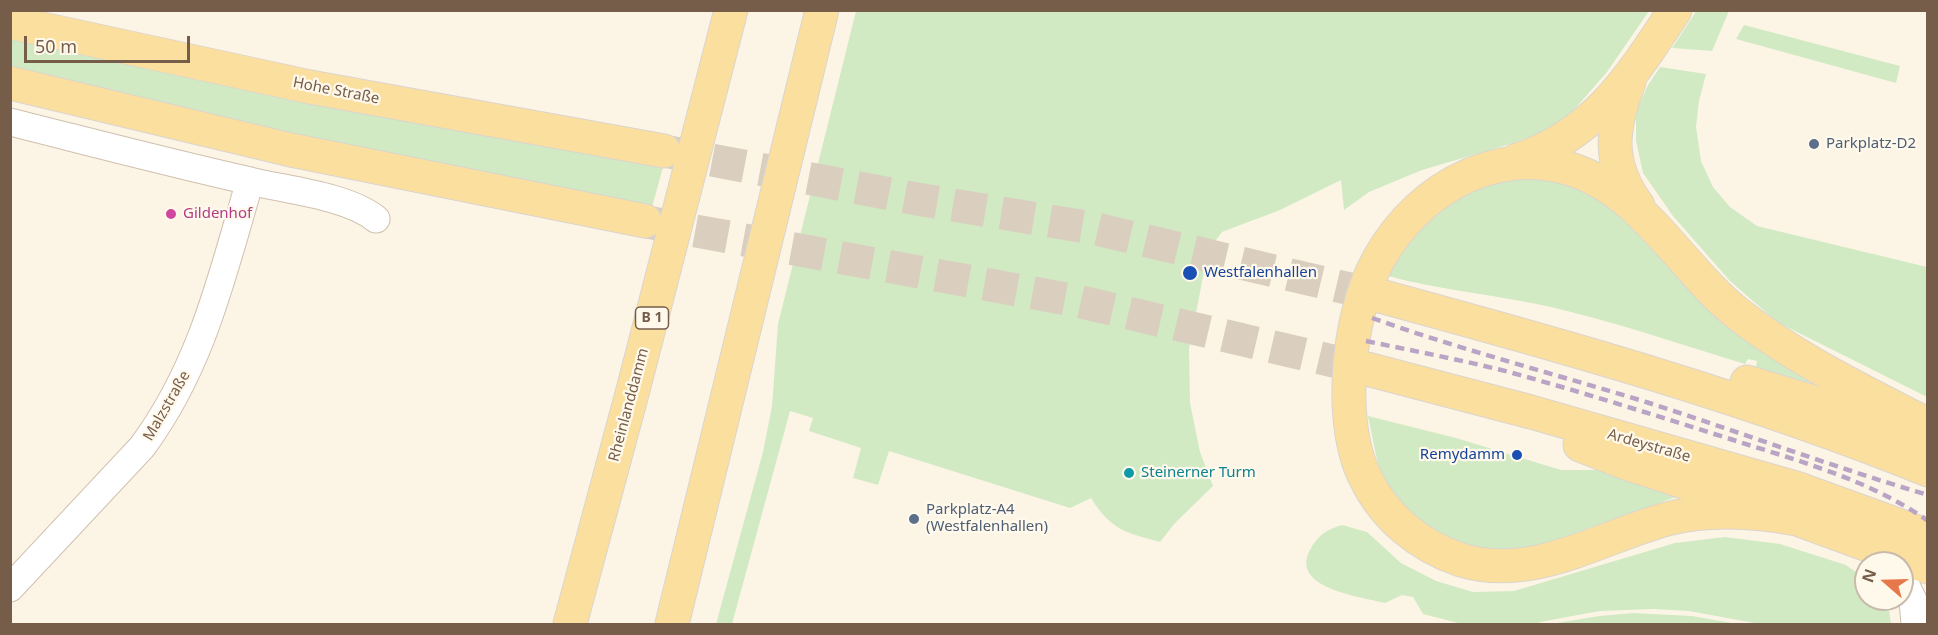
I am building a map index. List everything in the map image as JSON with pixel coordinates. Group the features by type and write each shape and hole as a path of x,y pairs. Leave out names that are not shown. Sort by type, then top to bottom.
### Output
{"main road":[{"name":"Rheinlanddamm","path":"570,624 731,10"},
{"path":"672,624 822,10"},
{"path":"1675,10 1632,75 1587,123 1540,153 1481,170 1438,191 1400,229 1382,255 1367,285 1356,325 1350,356 1350,415 1355,448 1364,475 1380,502 1407,531 1437,550 1464,561 1491,565 1522,565 1563,556 1670,518 1717,511 1763,513 1797,519"},
{"name":"Hohe Straße","path":"10,22 310,87 664,151"},
{"path":"1632,75 1621,103 1615,150 1618,172 1628,192 1646,217 1712,291 1763,333 1810,362 1928,425"},
{"path":"10,83 291,150 645,221"},
{"path":"1504,165 1533,162 1560,166 1591,177 1615,190 1646,217"},
{"path":"1380,296 1546,341 1700,388 1928,470"},
{"path":"1546,341 1683,363 1833,408 1928,443"},
{"name":"Ardeystraße","path":"1366,369 1542,415 1796,488 1928,536"},
{"path":"1430,386 1623,462 1797,519 1928,567"}],"street":[{"path":"10,122 345,204 360,209 376,219"},
{"name":"Malzstraße","path":"10,588 142,447 165,412 183,381 204,334 250,182"},
{"path":"1859,542 1871,551"}],"green space":[{"path":"1697,10 1729,11 1712,51 1672,48"},
{"path":"856,11 1649,11 1607,72 1560,126 1504,146 1422,170 1369,192 1344,210 1341,180 1280,210 1222,232 1208,251 1189,349 1190,403 1200,452 1213,486 1175,523 1160,542 1120,529 1105,517 1091,498 1070,508 889,451 878,485 853,478 861,448 809,431 813,418 790,411 732,624 716,624 763,452 772,406 778,324"},
{"path":"1744,25 1900,66 1896,83 1736,39"},
{"path":"10,35 663,167 651,211 214,120 11,71"},
{"path":"1660,67 1706,74 1699,101 1696,127 1701,161 1713,187 1730,207 1757,226 1927,267 1927,397 1777,322 1730,281 1673,216 1643,173 1636,141 1636,111 1648,85"},
{"path":"1525,178 1572,186 1614,209 1817,385 1756,367 1757,361 1748,359 1745,364 1579,314 1388,276 1399,251 1433,211 1498,179"},
{"path":"1368,416 1456,438 1561,470 1598,470 1676,497 1550,542 1512,552 1475,547 1437,533 1401,504 1379,470"},
{"path":"1342,525 1367,532 1401,563 1436,581 1473,592 1514,591 1675,543 1725,537 1780,544 1846,565 1854,571 1854,611 1889,611 1891,624 1760,624 1689,611 1653,609 1600,611 1537,624 1462,624 1423,614 1413,597 1402,595 1385,603 1345,594 1318,582 1309,573 1306,563 1316,541 1332,529"},
{"path":"1633,613 1692,616 1738,624 1551,624"}],"tunnel":[{"path":"664,151 917,199 1092,228 1380,296"},
{"path":"647,222 1077,301 1367,369"}],"railway":[{"path":"1372,318 1646,402 1928,495"},
{"path":"1366,341 1509,372 1779,454 1881,493 1928,521"}],"place":[{"name":"Parkplatz-D2","path":"1814,144"},
{"name":"Gildenhof","path":"171,214"},
{"name":"Westfalenhallen","path":"1190,273"},
{"name":"Remydamm","path":"1517,455"},
{"name":"Steinerner Turm","path":"1129,473"},
{"name":"Parkplatz-A4 (Westfalenhallen)","path":"914,519"}]}
